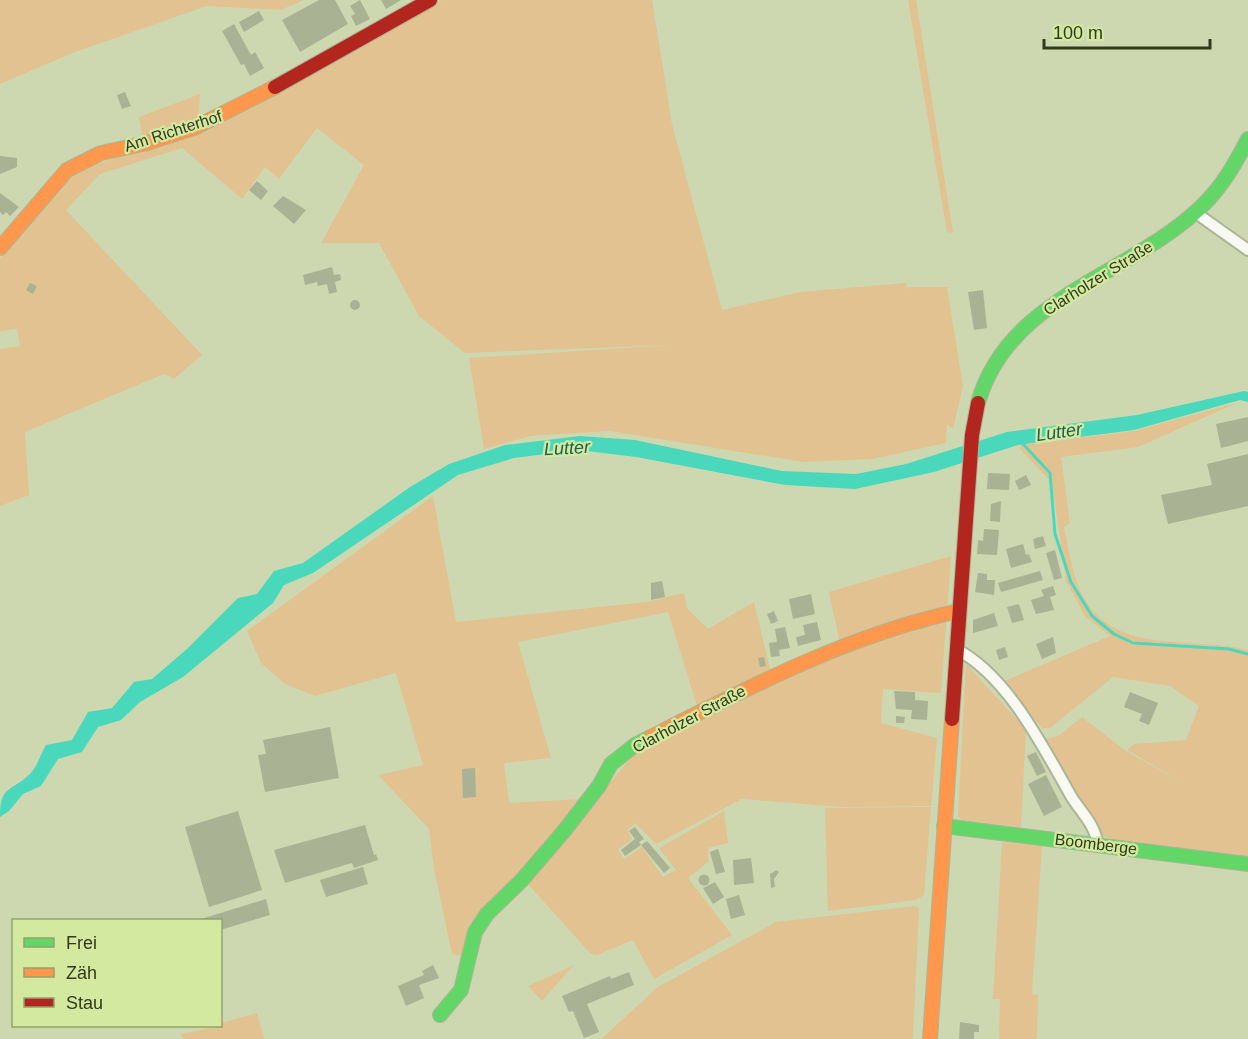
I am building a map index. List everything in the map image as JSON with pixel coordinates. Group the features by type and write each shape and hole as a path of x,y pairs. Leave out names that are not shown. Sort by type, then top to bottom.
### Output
{"street":[{"name":"Am Richterhof","path":"0,249 67,170 100,153 157,140 234,110 430,0"},
{"name":"Clarholzer Straße","path":"930,1039 969,470 972,435 982,390 992,368 1022,330 1072,291 1147,248 1196,213 1226,179 1248,139"},
{"path":"1196,213 1248,250"},
{"name":"Clarholzer Straße","path":"440,1015 461,990 475,932 487,914 522,880 564,831 598,786 611,764 635,745 765,680 883,634 936,616 959,611"},
{"path":"956,649 974,658 1040,738 1097,836 1097,844"},
{"name":"Boomberge","path":"944,826 1248,864"}],"shaded area":[{"path":"0,0 304,0 281,10 207,6 75,52 0,84"},
{"path":"442,0 652,0 672,124 722,310 800,292 907,283 905,290 907,287 947,287 963,386 953,429 947,424 946,443 873,459 804,462 609,431 531,436 484,449 469,358 671,345 465,353 419,316 379,243 321,243 364,165 317,128 279,179 265,167 242,199 182,148 100,174 66,210 202,355 174,379 164,374 25,432 29,495 0,506 0,349 20,346 17,329 0,331 0,258 70,173 189,133"},
{"path":"908,0 916,0 953,233 947,232"},
{"path":"200,94 198,121 143,140 139,117"},
{"path":"1239,402 1138,447 1061,457 1070,523 1064,527 1078,585 1091,608 1108,624 1129,634 1151,640 1248,650 1248,857 1117,841 1100,835 1046,739 1060,735 1082,717 1126,751 1185,784 1127,750 1135,744 1186,740 1199,706 1170,686 1113,677 1050,728 1042,728 1002,682 1110,636 1085,616 1066,581 1052,483 1020,449 1020,445 1134,431"},
{"path":"433,496 456,622 647,602 684,593 687,608 708,629 754,602 771,673 698,709 668,612 518,642 551,758 504,763 509,803 583,799 471,931 461,956 452,954 434,869 429,829 378,775 423,765 396,673 315,696 285,684 261,663 247,631"},
{"path":"951,556 941,693 883,689 881,723 937,738 931,806 842,807 742,799 656,844 635,823 627,830 632,839 618,850 624,859 642,847 663,877 676,870 659,848 724,811 728,843 708,848 708,862 688,878 732,935 654,979 633,940 597,955 590,953 526,882 636,752 756,689 842,653 829,592"},
{"path":"966,664 1026,729 1021,827 962,820 958,816"},
{"path":"931,807 924,895 916,900 828,911 825,808"},
{"path":"1002,842 1042,846 1032,994 1038,995 1037,1039 999,1039 1000,999 993,999"},
{"path":"915,906 919,908 913,1039 601,1039 658,987 776,922"},
{"path":"574,965 542,1001 528,986"},
{"path":"257,1013 264,1039 183,1039 181,1034 222,1027 222,1023"}],"water":[{"name":"Lutter","path":"1248,392 1248,402 1240,400 1134,430 1018,445 934,472 855,489 785,485 636,457 578,450 514,458 458,475 313,573 284,585 273,603 183,677 140,702 121,720 98,727 82,752 58,759 41,786 23,794 9,811 0,817 4,794 32,771 46,745 72,740 88,712 112,708 134,682 152,679 188,648 238,598 257,594 274,571 303,563 410,487 449,464 505,445 580,436 635,440 782,471 856,474 906,464 1007,432 1137,415"}],"building":[{"path":"319,0 335,0 348,24 300,52 282,20"},
{"path":"360,0 370,19 356,26 351,16 355,14 350,6"},
{"path":"381,0 401,0 386,9"},
{"path":"259,11 264,20 244,32 239,22"},
{"path":"234,24 251,55 255,52 264,68 250,76 244,64 241,65 222,31"},
{"path":"125,92 131,106 122,109 117,95"},
{"path":"0,156 17,158 17,167 0,174"},
{"path":"257,181 268,191 261,200 249,190"},
{"path":"0,193 19,207 10,216 6,212 3,215 0,212"},
{"path":"283,196 306,210 294,224 273,206"},
{"path":"332,267 334,275 340,274 341,280 335,282 337,292 329,294 327,284 318,286 317,282 305,285 303,275"},
{"path":"30,283 37,286 33,294 26,290"},
{"path":"983,290 987,328 974,330 968,292"},
{"path":"355,300 359,301 359,309 355,310 351,309 350,305 351,301"},
{"path":"1248,417 1248,441 1221,448 1216,424"},
{"path":"1248,454 1248,506 1168,524 1161,495 1212,485 1207,464"},
{"path":"988,473 1010,474 1009,490 987,489"},
{"path":"1026,475 1031,485 1019,490 1015,481"},
{"path":"1001,501 1000,522 990,521 991,504"},
{"path":"984,529 999,530 997,555 977,554 978,540 983,541"},
{"path":"1043,536 1046,546 1035,549 1033,539"},
{"path":"1023,544 1026,555 1029,554 1032,562 1011,568 1006,549"},
{"path":"1055,550 1062,578 1054,580 1046,553"},
{"path":"1040,571 1043,580 1001,592 998,583"},
{"path":"978,573 987,574 987,580 995,580 994,595 975,592"},
{"path":"662,581 665,597 651,600 651,583"},
{"path":"1053,586 1056,595 1050,597 1054,610 1036,614 1031,600 1044,596 1041,590"},
{"path":"811,594 815,614 793,619 789,599"},
{"path":"1019,604 1024,620 1012,623 1007,607"},
{"path":"774,611 778,621 771,624 767,614"},
{"path":"994,613 998,626 973,633 973,620"},
{"path":"817,622 821,640 798,646 796,637 805,635 803,625"},
{"path":"785,627 790,648 779,650 780,656 771,657 769,643 777,642 775,629"},
{"path":"1053,637 1056,653 1042,659 1036,644"},
{"path":"1005,647 1008,657 999,660 996,650"},
{"path":"764,657 766,666 760,667 758,658"},
{"path":"894,691 915,692 915,700 928,701 927,720 911,719 912,710 896,709"},
{"path":"1130,692 1158,703 1149,725 1139,721 1142,714 1124,707"},
{"path":"896,716 905,717 904,723 896,723"},
{"path":"330,727 339,778 265,792 258,755 266,754 263,740"},
{"path":"1036,752 1046,772 1037,776 1027,756"},
{"path":"475,768 476,797 463,798 462,769"},
{"path":"1046,775 1062,807 1044,816 1028,784"},
{"path":"238,811 262,890 209,907 185,827"},
{"path":"365,825 374,855 376,854 378,860 354,868 352,863 285,883 274,850"},
{"path":"635,827 644,839 639,842 641,845 625,856 621,850 635,839 629,831"},
{"path":"647,841 670,868 664,873 641,845"},
{"path":"718,849 725,872 716,874 710,852"},
{"path":"751,858 754,883 734,885 733,860"},
{"path":"363,867 368,884 326,897 320,880"},
{"path":"777,870 779,872 774,879 775,887 771,888 770,874"},
{"path":"704,875 708,876 708,884 704,885 700,884 699,880 700,876"},
{"path":"715,882 724,897 713,904 703,888"},
{"path":"739,895 745,915 731,919 726,899"},
{"path":"266,899 270,915 222,929 222,919 201,919"},
{"path":"433,965 439,978 419,985 424,998 406,1006 398,986 424,975 422,971"},
{"path":"629,972 634,985 587,1004 599,1032 584,1038 573,1011 569,1012 562,996 610,976 611,979"},
{"path":"960,1022 979,1025 979,1032 974,1032 974,1039 959,1039"}],"waterway":[{"path":"1022,440 1023,444 1050,473 1055,534 1071,582 1092,616 1114,634 1133,643 1229,649 1248,654"}],"traffic: fast":[{"path":"978,403 993,367 1016,337 1043,312 1173,230 1202,206 1228,175 1248,139"},
{"path":"440,1015 461,990 475,932 487,914 522,880 564,831 599,786 611,764 635,745 651,737"},
{"path":"944,826 1248,864"}],"traffic: slow":[{"path":"0,248 67,170 101,153 147,143 194,128 275,87"},
{"path":"651,737 763,681 840,648 879,633 959,611"},
{"path":"930,1039 952,719"}],"traffic: jam":[{"path":"275,87 430,0"},
{"path":"952,719 972,435 978,403"}]}
